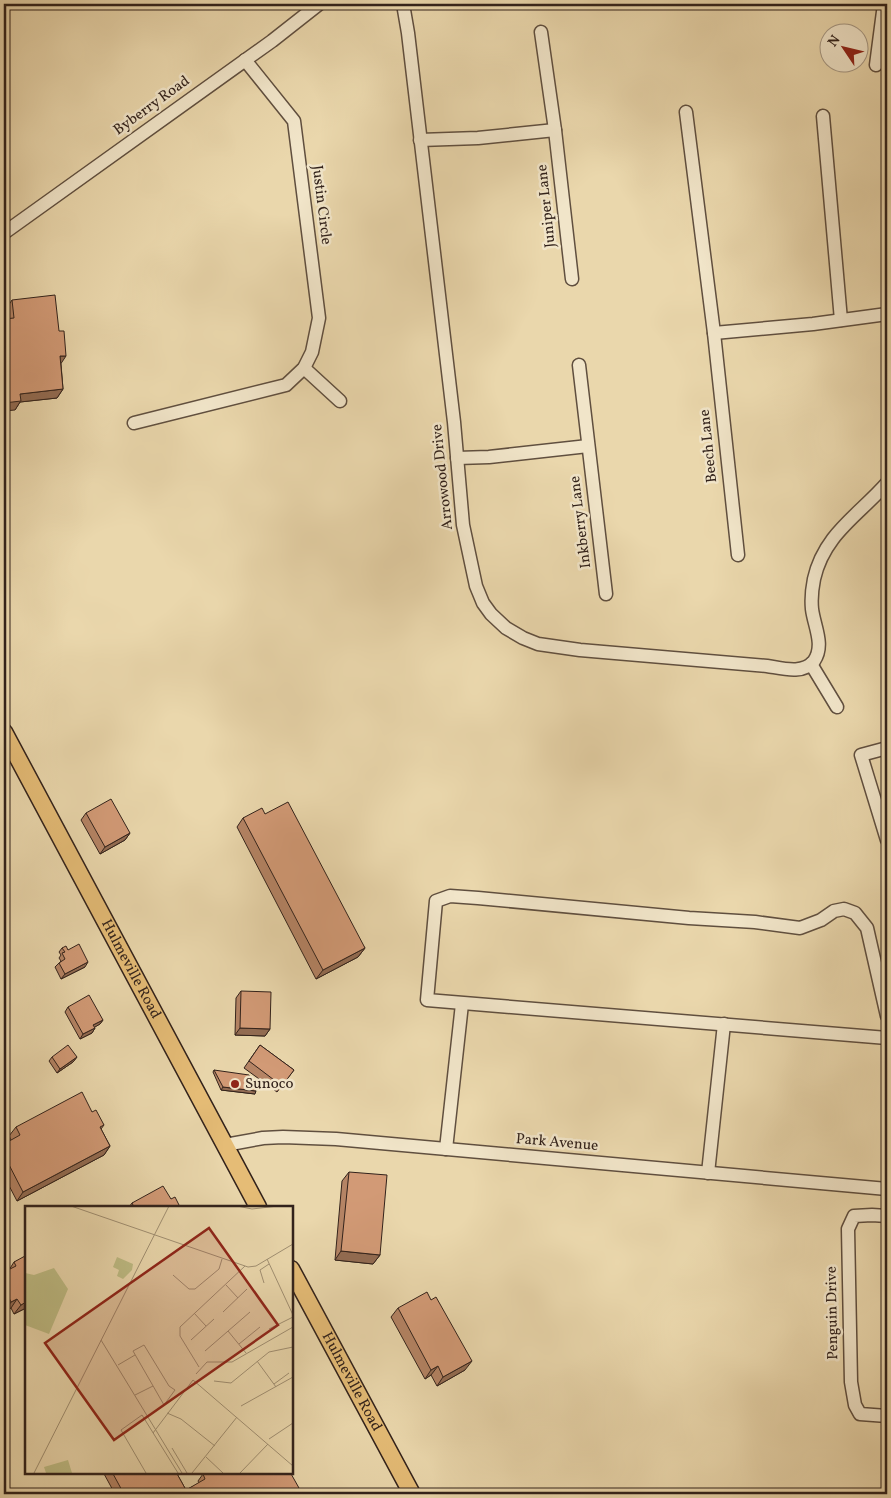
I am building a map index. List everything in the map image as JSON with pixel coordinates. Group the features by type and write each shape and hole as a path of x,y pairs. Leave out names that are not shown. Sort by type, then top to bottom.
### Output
{"main road":[{"name":"Hulmeville Road","path":"4,732 257,1206"},
{"name":"Hulmeville Road","path":"292,1271 412,1494"}],"street":[{"name":"Byberry Road","path":"4,233 245,60 319,4"},
{"name":"Arrowood Drive","path":"403,4 408,32 463,525 476,586 483,603 491,614 506,628 522,638 538,644 580,650 782,668 798,669 811,664"},
{"path":"876,65 884,4"},
{"name":"Juniper Lane","path":"541,32 555,130 572,279"},
{"name":"Justin Circle","path":"134,423 286,385 304,368 312,352 319,318 294,121 245,60"},
{"name":"Beech Lane","path":"686,112 714,333 738,555"},
{"path":"823,116 841,320"},
{"path":"420,140 478,138 555,130"},
{"path":"714,333 887,314"},
{"name":"Inkberry Lane","path":"579,365 606,594"},
{"path":"304,368 340,401"},
{"path":"457,458 489,458 588,446"},
{"path":"837,707 811,664 818,653 819,644 812,606 813,584 820,560 838,530 887,483"},
{"path":"887,748 860,755 887,839"},
{"path":"887,1016 867,928 855,913 844,909 800,928 755,922 689,918 450,896 436,901 427,1000 887,1038"},
{"path":"446,1149 462,1004"},
{"path":"708,1173 724,1024"},
{"name":"Park Avenue","path":"225,1144 283,1137 362,1141 887,1189"},
{"name":"Penguin Drive","path":"887,1216 854,1216 848,1230 851,1382 855,1405 860,1414 887,1416"}],"building":[{"path":"55,295 59,331 64,331 66,356 60,356 63,389 20,394 21,401 4,403 4,319 14,318 12,300"},
{"path":"111,799 130,833 105,847 86,813"},
{"path":"288,802 365,948 323,970 243,818 262,808 265,814"},
{"path":"79,944 88,962 65,974 59,963 65,959 62,953 65,952 62,948 66,946 68,950"},
{"path":"241,991 271,992 270,1029 240,1028"},
{"path":"89,995 103,1020 93,1025 95,1028 83,1034 68,1007"},
{"path":"68,1045 77,1057 60,1069 52,1057"},
{"path":"260,1045 294,1070 282,1086 249,1061"},
{"path":"214,1070 249,1075 256,1091 223,1087"},
{"path":"82,1092 92,1112 96,1110 104,1125 100,1127 110,1146 23,1192 4,1155 4,1144 20,1135 16,1127"},
{"path":"349,1172 387,1175 380,1255 341,1251"},
{"path":"163,1186 171,1199 175,1197 180,1206 134,1206 132,1203"},
{"path":"25,1256 25,1303 21,1305 17,1299 11,1302 4,1288 4,1282 7,1280 4,1272 16,1266 14,1262"},
{"path":"427,1292 431,1300 436,1297 472,1361 443,1377 438,1366 431,1370 398,1308"},
{"path":"113,1473 177,1473 186,1490 205,1479 203,1474 205,1473 291,1473 299,1488 286,1494 124,1494"}],"place":[{"name":"Sunoco","path":"235,1084"}]}
